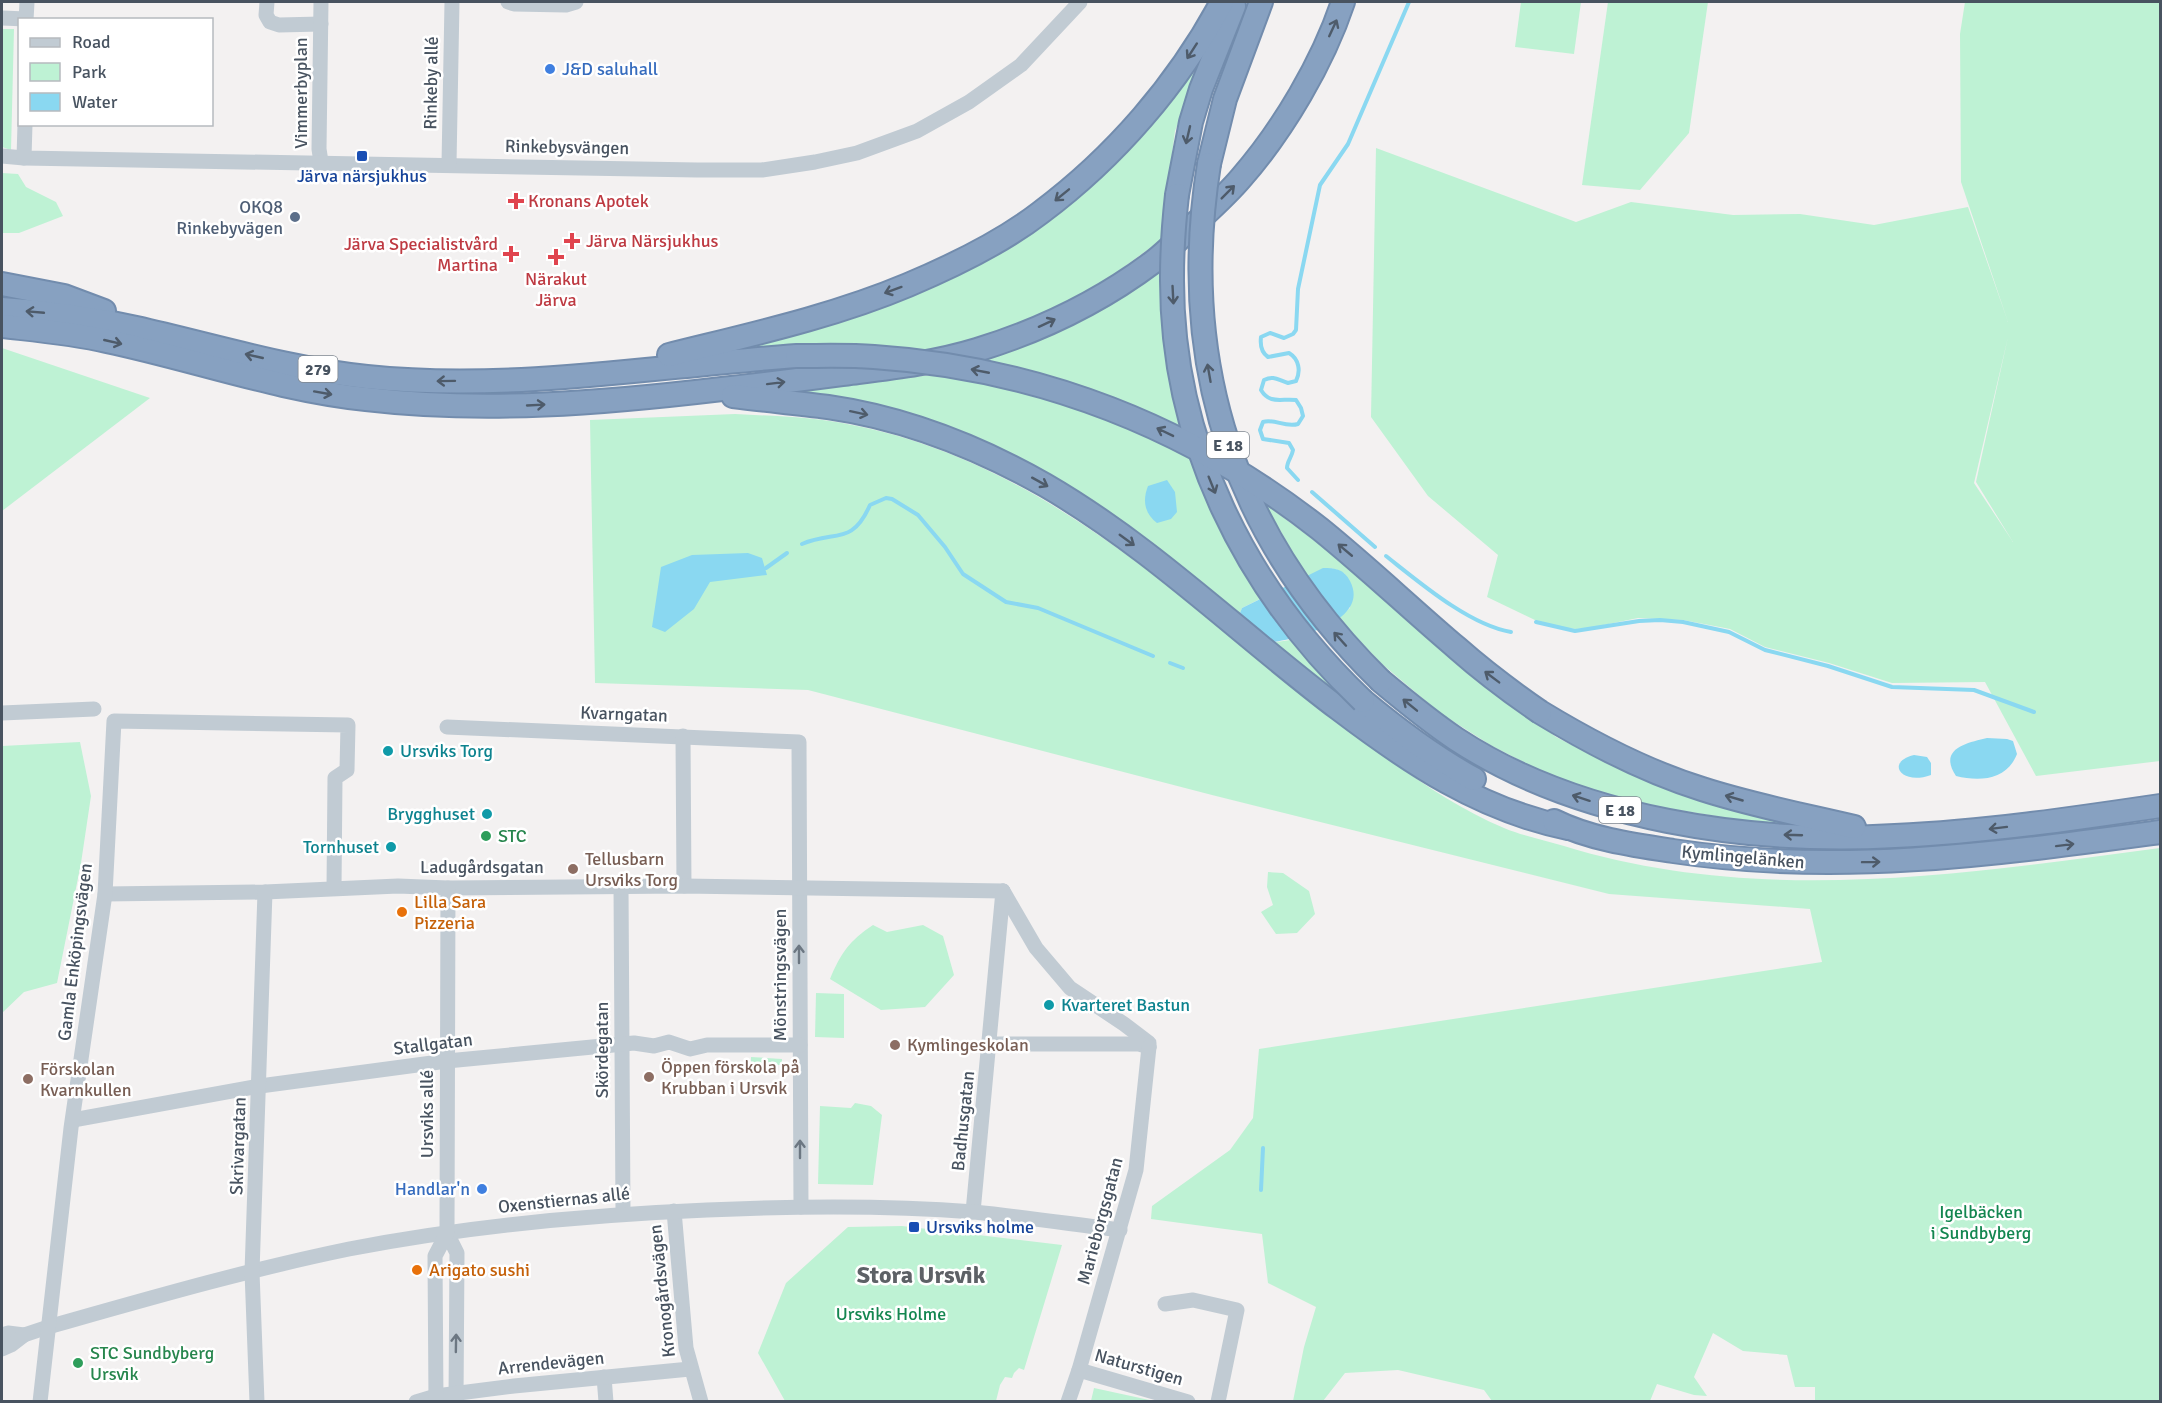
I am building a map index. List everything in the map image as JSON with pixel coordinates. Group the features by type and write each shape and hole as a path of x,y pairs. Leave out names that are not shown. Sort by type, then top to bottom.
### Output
{"highway":[{"path":"583,376 713,344 853,305 908,285 966,258 1008,234 1039,214 1083,178 1122,140 1155,103 1180,69 1222,2"},
{"name":"E 18","path":"1236,2 1194,111 1183,156 1177,195 1172,278 1178,357 1185,395 1205,467 1240,546 1264,584 1310,646 1335,675 1357,709"},
{"name":"Kymlingelänken","path":"1261,2 1238,57 1224,99 1209,164 1200,232 1199,276 1205,351 1221,427 1265,532 1287,569 1332,630 1381,681 1456,739 1539,782 1611,807 1679,823 1776,834 1893,836 1990,829 2160,806"},
{"path":"697,392 914,365 976,350 1021,334 1070,312 1114,288 1155,261 1241,179 1292,107 1328,38 1343,2"},
{"path":"2,284 64,296 99,308 134,328"},
{"name":"279","path":"2,309 56,314 134,328 288,364 365,377 421,381 505,380 583,376 797,356 872,357 985,372 1058,390 1162,430 1230,466 1289,506 1349,554 1475,664 1540,712 1570,730 1632,762 1700,789 1752,804 1893,836"},
{"name":"279","path":"2,326 56,332 111,342 285,386 328,394 422,405 503,407 697,392"},
{"path":"2,337 56,332"},
{"path":"697,392 828,407 907,425 974,449 1045,485 1079,506 1148,555 1308,686 1357,709"},
{"name":"Kymlingelänken","path":"1357,709 1448,764 1568,828 1646,847 1711,856 1775,861 1896,862 1968,856 2160,832"}],"street":[{"path":"26,18 27,2"},
{"name":"Vimmerbyplan","path":"267,2 266,15 270,22 279,25 321,24"},
{"name":"Vimmerbyplan","path":"321,2 319,149 321,162"},
{"name":"Rinkeby allé","path":"449,164 452,2"},
{"path":"508,2 566,5 576,2"},
{"name":"Rinkebysvängen","path":"2,156 762,170 857,153 916,131 969,102 1021,65 1080,2"},
{"path":"2,18 18,19"},
{"path":"24,158 25,126"},
{"path":"2,713 94,709"},
{"name":"Gamla Enköpingsvägen","path":"40,1401 73,1120 105,894 114,721 348,725 347,770 335,778 334,888"},
{"name":"Kvarngatan","path":"447,727 683,735 799,742"},
{"path":"683,735 684,886"},
{"name":"Mönstringsvägen","path":"799,742 801,1207"},
{"name":"Ladugårdsgatan","path":"105,894 265,892 398,886 448,888 799,886 1003,891"},
{"name":"Skördegatan","path":"621,886 623,1213"},
{"name":"Ursviks allé","path":"448,888 447,1233 457,1253 456,1398"},
{"path":"1003,891 1036,948 1070,987 1124,1024 1149,1043 1149,1047"},
{"name":"Badhusgatan","path":"973,1212 1003,891"},
{"name":"Skrivargatan","path":"257,1401 252,1272 265,892"},
{"name":"Stallgatan","path":"73,1120 260,1086 447,1061 622,1046 634,1043 654,1046 669,1042 690,1049 707,1045 800,1045"},
{"path":"990,1044 1139,1044 1149,1047"},
{"name":"Marieborgsgatan","path":"1068,1401 1136,1170 1149,1047"},
{"name":"Oxenstiernas allé","path":"2,1349 24,1335 48,1327 252,1272 349,1249 447,1233 623,1213 801,1207 973,1212 1120,1230"},
{"name":"Kronogårdsvägen","path":"674,1211 682,1325 690,1369 701,1401"},
{"name":"Ursviks allé","path":"436,1399 435,1256 447,1233"},
{"path":"436,1287 457,1286"},
{"path":"1165,1304 1193,1300 1237,1310 1218,1401"},
{"name":"Oxenstiernas allé","path":"2,1335 8,1333 24,1335"},
{"name":"Arrendevägen","path":"416,1401 456,1398 514,1386 690,1369"},
{"name":"Naturstigen","path":"1079,1370 1188,1401"},
{"path":"604,1377 606,1401"}],"green space":[{"path":"1521,2 1581,2 1574,54 1515,47"},
{"path":"1608,2 1708,2 1689,133 1640,190 1582,185"},
{"path":"1965,2 2160,2 2160,761 2036,776 1985,682 1892,683 1829,663 1765,647 1730,629 1683,620 1638,618 1576,629 1556,627 1537,621 1487,597 1498,555 1428,496 1371,417 1376,148 1576,222 1631,202 1733,215 1800,214 1874,225 1968,207 2008,322 1961,182 1960,34","holes":["2008,337 1976,482 2013,542 1974,483"]},
{"path":"2,29 14,29 11,150 2,147"},
{"path":"1188,71 1197,75 1175,131 1161,240 1117,272 1067,303 1004,330 932,353 799,371 797,346 716,353 1018,240"},
{"path":"2,173 18,174 26,187 56,202 63,216 19,233 2,233"},
{"path":"1163,267 1192,459 1222,531 1260,599 1242,608 1238,618 1022,462 772,394 931,375 1004,352"},
{"path":"2,348 150,398 2,511"},
{"name":"Igelbäcken i Sundbyberg","path":"735,414 838,422 911,440 968,461 1022,488 1074,518 1124,553 1309,700 1413,776 1472,813 1526,836 1637,864 1711,875 1786,880 1936,875 2160,848 2160,1401 1815,1401 1815,1387 1795,1387 1787,1355 1743,1351 1713,1333 1694,1377 1707,1396 1694,1395 1657,1384 1650,1401 1492,1401 1484,1390 1398,1370 1345,1373 1323,1401 1293,1401 1304,1347 1316,1307 1268,1283 1262,1234 1151,1219 1152,1206 1230,1150 1253,1118 1259,1049 1822,962 1810,909 1609,894 1212,795 808,690 595,683 590,420"},
{"path":"1265,504 1334,555 1453,661 1556,737 1609,764 1669,789 1817,827 1758,823 1623,801 1553,777 1492,746 1440,713 1382,664 1338,618 1350,608 1345,574 1330,568 1307,577"},
{"path":"1290,640 1330,684 1374,726 1270,643"},
{"path":"80,742 91,796 81,863 57,983 24,992 2,1013 2,746"},
{"path":"1268,872 1283,873 1309,891 1315,914 1297,933 1276,934 1261,912 1273,905 1267,887"},
{"path":"873,925 887,932 923,925 943,936 954,975 925,1007 881,1010 830,979 847,948"},
{"path":"816,993 844,994 844,1038 815,1037"},
{"path":"751,1057 782,1059 782,1065 751,1065"},
{"path":"855,1103 871,1106 882,1115 873,1185 818,1184 820,1106 851,1108"},
{"name":"Ursviks Holme","path":"902,1226 1062,1245 1024,1370 1019,1368 1012,1378 1005,1377 1000,1385 996,1401 785,1401 758,1353 786,1283 848,1227"},
{"path":"1094,1388 1154,1401 1091,1401"}],"water":[{"path":"1167,480 1175,492 1177,512 1171,519 1157,523 1147,511 1146,492 1148,486"},
{"path":"748,553 762,558 767,575 710,582 694,609 665,632 652,627 661,567 692,555"},
{"path":"1323,568 1339,570 1350,581 1354,596 1349,608 1339,619 1307,634 1261,644 1238,618 1242,608"},
{"path":"1987,738 2013,741 2017,754 2012,763 2000,774 1992,777 1974,779 1956,776 1951,767 1952,753 1963,745"},
{"path":"1914,755 1927,757 1931,763 1931,775 1912,778 1900,772 1900,763 1905,758"}],"waterway":[{"path":"1298,480 1287,468 1293,450 1289,443 1263,439 1260,430 1263,422 1293,425 1298,424 1303,416 1296,400 1268,398 1261,390 1264,380 1267,379 1276,378 1288,383 1296,381 1298,366 1295,358 1289,353 1268,357 1262,348 1261,337 1270,333 1284,338 1296,330 1298,289 1320,185 1348,144 1409,2"},
{"path":"1312,492 1375,547"},
{"path":"802,544 849,532 863,518 870,505 886,498 892,499 918,515 945,547 963,574 1006,602 1038,608 1153,656"},
{"path":"766,568 787,553"},
{"path":"1386,556 1429,590 1462,612 1495,628 1511,632"},
{"path":"1536,622 1575,631 1639,621 1683,622 1729,632 1765,650 1828,666 1892,687 1974,690 2034,712"},
{"path":"1170,663 1183,668"},
{"path":"1261,1190 1263,1148"}],"place":[{"name":"J&D saluhall","path":"550,69"},
{"name":"Järva närsjukhus","path":"362,156"},
{"name":"Kronans Apotek","path":"516,201"},
{"name":"OKQ8 Rinkebyvägen","path":"295,217"},
{"name":"Järva Närsjukhus","path":"572,241"},
{"name":"Järva Specialistvård Martina","path":"511,254"},
{"name":"Närakut Järva","path":"556,257"},
{"name":"Ursviks Torg","path":"388,751"},
{"name":"Brygghuset","path":"487,814"},
{"name":"STC","path":"486,836"},
{"name":"Tornhuset","path":"391,847"},
{"name":"Tellusbarn Ursviks Torg","path":"573,869"},
{"name":"Lilla Sara Pizzeria","path":"402,912"},
{"name":"Kvarteret Bastun","path":"1049,1005"},
{"name":"Kymlingeskolan","path":"895,1045"},
{"name":"Öppen förskola på Krubban i Ursvik","path":"649,1077"},
{"name":"Förskolan Kvarnkullen","path":"28,1079"},
{"name":"Handlar'n","path":"482,1189"},
{"name":"Ursviks holme","path":"914,1227"},
{"name":"Arigato sushi","path":"417,1270"},
{"name":"STC Sundbyberg Ursvik","path":"78,1363"}],"district":[{"name":"Stora Ursvik","path":"921,1275"}]}
